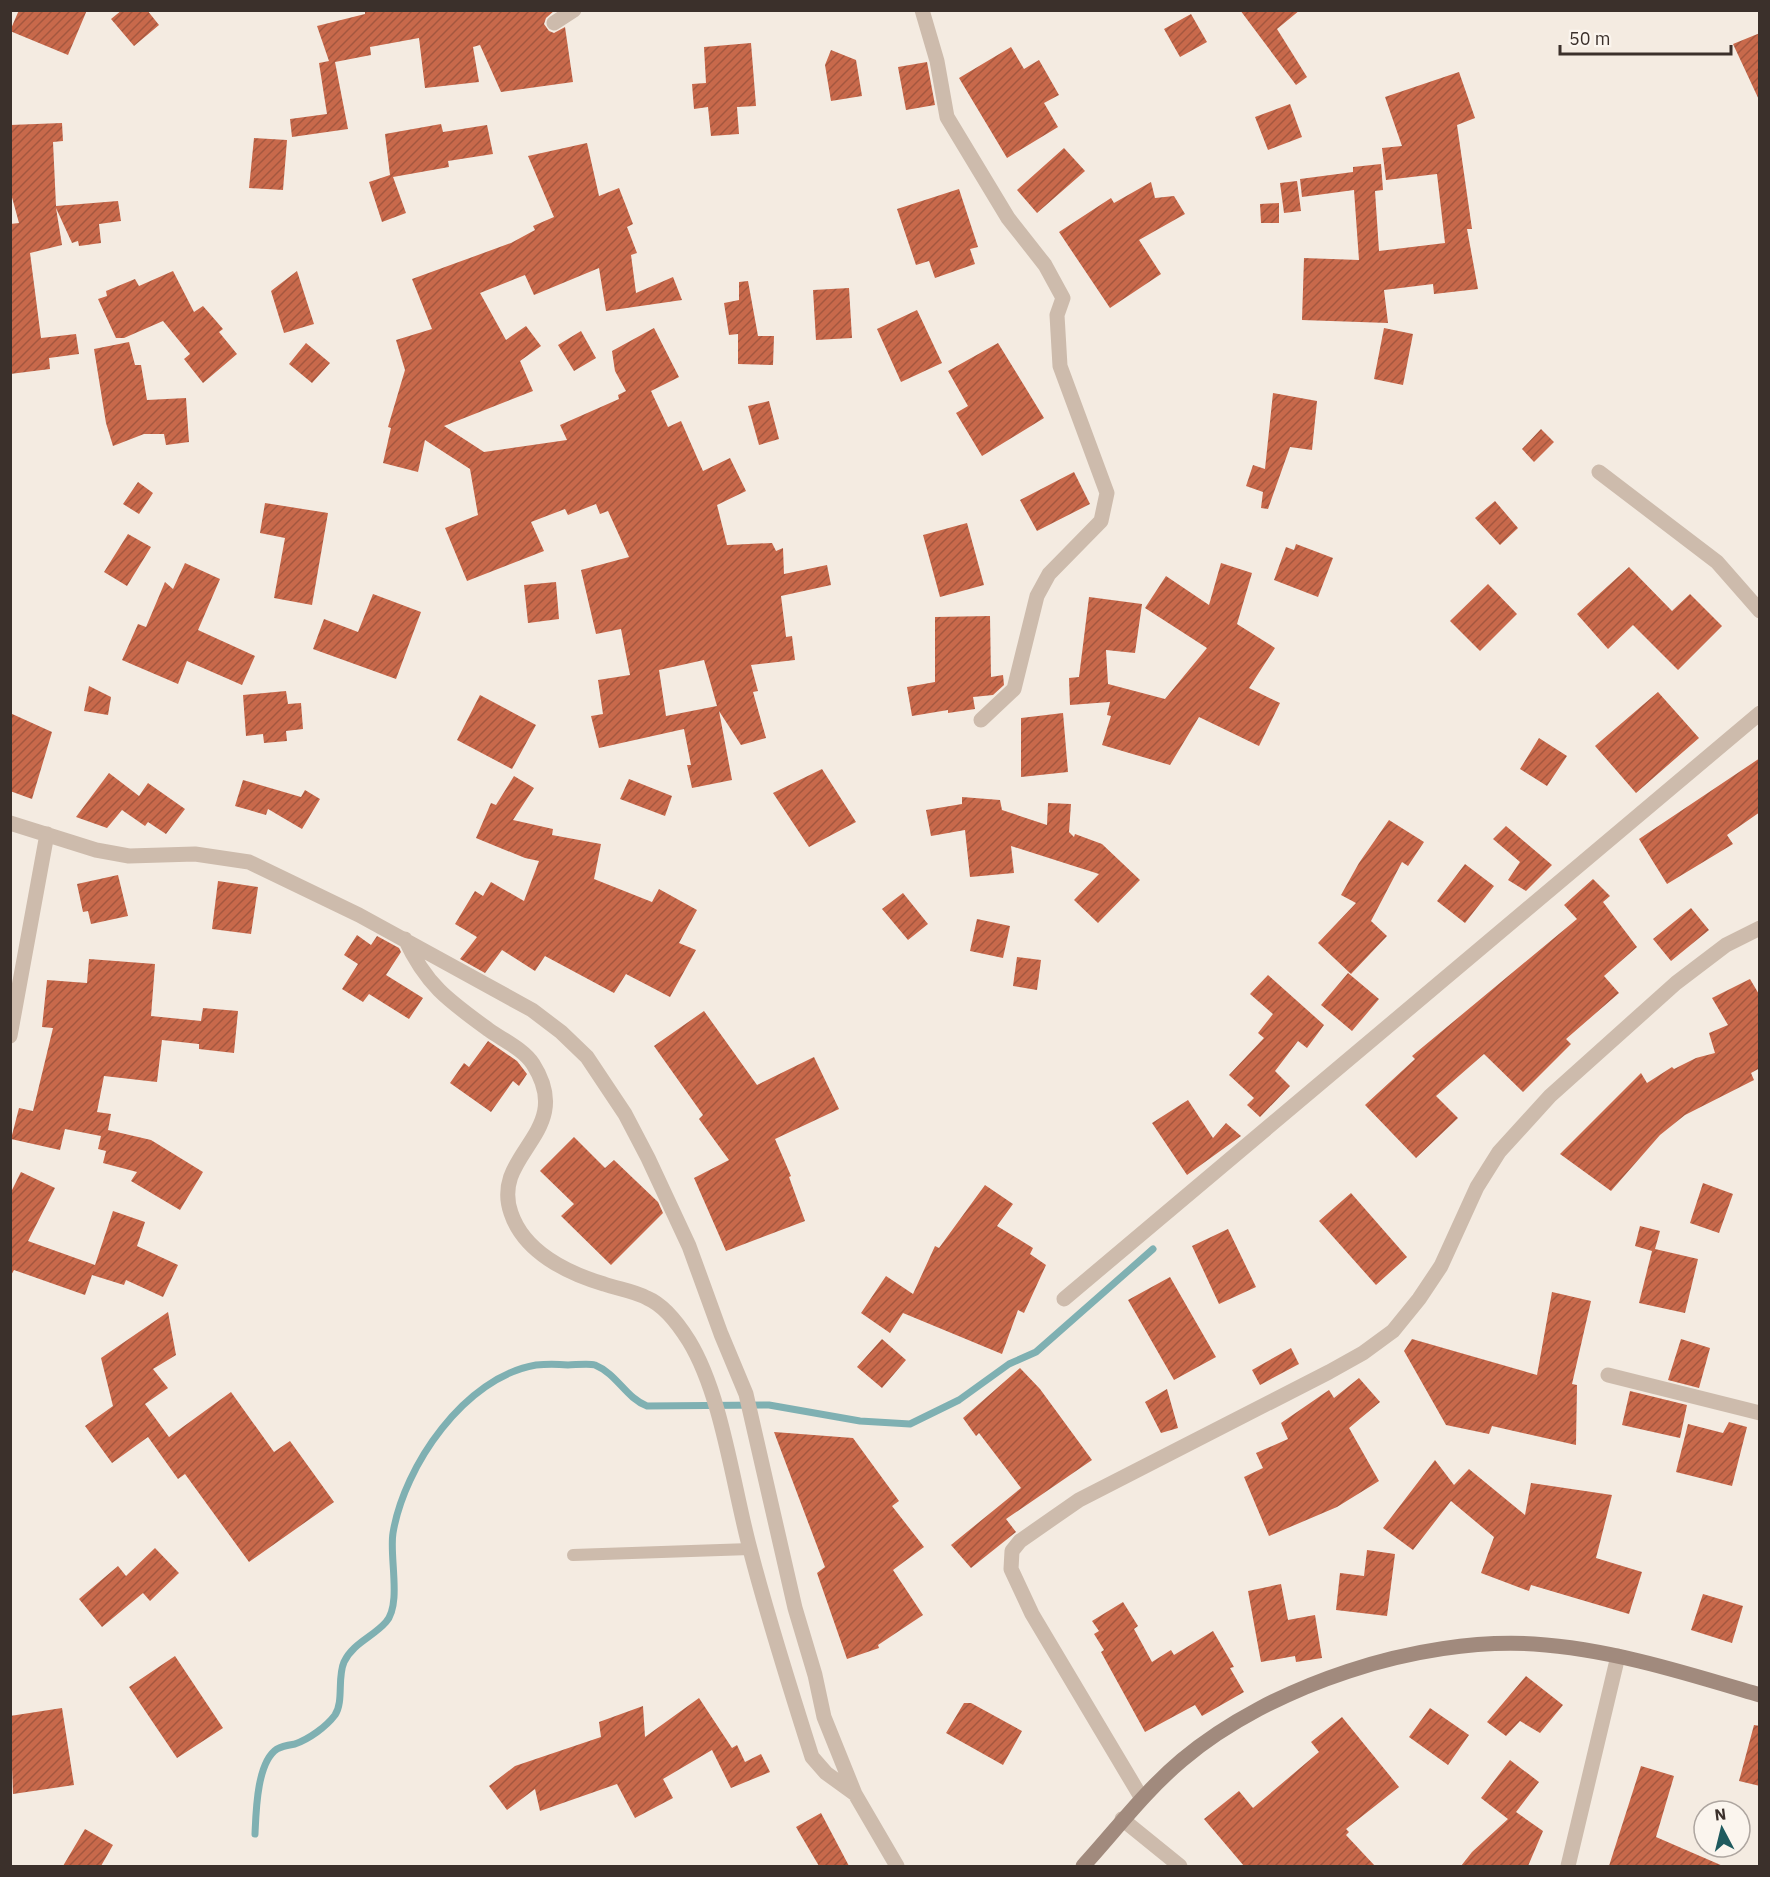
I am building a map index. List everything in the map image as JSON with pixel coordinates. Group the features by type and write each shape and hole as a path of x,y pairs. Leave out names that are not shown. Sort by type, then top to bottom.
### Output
{"street":[{"path":"554,24 574,10"},
{"path":"922,10 937,61 947,117 1008,218 1045,265 1063,298 1057,315 1060,366 1107,493 1101,520 1049,573 1037,596 1014,688 981,720"},
{"path":"1599,472 1717,562 1760,611"},
{"path":"1064,1299 1760,713"},
{"path":"10,823 96,850 129,856 195,854 249,862 405,939 532,1010 561,1032 587,1057 603,1078 648,1158 685,1236 746,1394 790,1586 825,1717 855,1794 897,1866"},
{"path":"10,1036 47,834"},
{"path":"1141,1797 1032,1614 1011,1569 1012,1551 1020,1541 1079,1500 1329,1372 1363,1353 1393,1331 1419,1299 1441,1266 1460,1229 1477,1187 1499,1152 1550,1096 1676,983 1726,945 1760,928"},
{"path":"405,939 417,966 433,987 520,1051 532,1064 540,1081 547,1108 538,1132 515,1164 508,1183 511,1215 526,1239 554,1264 600,1283 648,1298 672,1318 690,1342 715,1401 750,1549 812,1757 826,1773 855,1794"},
{"path":"1608,1375 1760,1413"},
{"path":"1083,1866 1141,1797 1183,1759 1218,1733 1270,1703 1362,1666 1428,1653 1481,1646 1532,1644 1618,1656 1760,1695"},
{"path":"1568,1866 1618,1656"},
{"path":"1122,1820 1180,1866"}],"lane":[{"path":"573,1555 750,1549"}],"building":[{"path":"19,10 87,10 68,55 10,31"},
{"path":"122,10 147,10 159,25 134,46 111,19"},
{"path":"365,10 555,10 546,18 544,24 549,31 554,33 565,27 573,82 501,92 480,45 473,47 479,82 425,88 419,38 370,47 371,55 335,62 348,129 292,137 290,119 327,114 319,63 329,61 317,26 365,14"},
{"path":"1240,10 1300,10 1277,29 1307,77 1296,85"},
{"path":"1191,14 1207,42 1180,57 1164,29"},
{"path":"1760,33 1760,102 1733,44"},
{"path":"751,43 756,106 737,107 739,134 711,136 708,107 694,109 692,84 706,83 704,47"},
{"path":"1011,47 1024,69 1039,60 1059,95 1044,103 1058,127 1007,158 959,78"},
{"path":"831,50 856,60 862,96 831,101 825,65"},
{"path":"927,62 935,105 906,110 898,67"},
{"path":"1459,72 1475,118 1457,125 1472,229 1467,229 1478,289 1434,294 1433,284 1384,290 1388,323 1302,320 1304,258 1359,260 1354,190 1302,197 1300,179 1353,172 1353,167 1381,164 1383,190 1375,191 1379,251 1445,243 1437,174 1386,180 1382,148 1402,146 1385,97"},
{"path":"1290,104 1302,137 1268,150 1255,117"},
{"path":"62,123 63,141 53,142 56,206 118,201 121,221 99,224 101,243 79,246 78,241 72,243 56,208 62,245 30,253 41,338 76,334 79,354 49,358 50,369 10,374 10,224 19,223 10,190 10,125"},
{"path":"441,124 443,132 487,125 493,154 448,161 449,167 393,177 406,213 382,222 369,182 390,175 385,134"},
{"path":"254,138 287,140 283,190 249,188"},
{"path":"587,143 599,196 619,188 633,224 627,227 637,253 631,255 636,293 673,277 682,300 606,311 599,268 534,295 525,275 480,293 506,340 526,326 541,346 520,361 533,391 444,426 484,452 567,440 560,425 619,399 618,395 626,391 615,371 612,351 654,328 679,377 651,391 668,427 681,421 703,471 730,458 746,491 717,505 727,545 772,543 776,551 783,548 784,574 827,565 831,585 781,596 786,637 792,636 795,660 751,665 758,691 753,692 766,738 741,745 719,711 732,780 692,788 687,765 691,765 684,729 599,748 591,716 603,714 598,680 630,675 621,629 596,634 581,570 629,557 608,511 600,514 596,504 568,515 565,509 531,522 544,551 467,581 445,528 478,515 470,469 425,440 418,472 383,463 391,428 388,427 405,370 396,340 432,329 412,279 511,243 535,230 533,226 554,217 528,156","holes":["704,660 717,706 666,716 659,670"]},
{"path":"1064,148 1085,171 1037,213 1017,190"},
{"path":"1297,181 1301,211 1284,213 1280,183"},
{"path":"1151,182 1155,198 1174,196 1185,214 1139,240 1161,274 1110,308 1059,232 1111,198 1114,203"},
{"path":"959,189 978,247 970,249 975,264 935,278 929,261 916,265 897,209"},
{"path":"1279,203 1279,223 1261,223 1260,204"},
{"path":"173,271 194,312 203,306 223,329 219,332 237,354 203,383 184,359 190,354 163,321 124,338 116,338 98,299 107,296 106,291 135,279 139,286"},
{"path":"297,271 314,324 284,333 271,291"},
{"path":"748,281 758,336 774,336 773,365 738,364 738,334 729,335 724,303 739,300 739,282"},
{"path":"849,288 852,338 816,340 813,290"},
{"path":"917,310 942,363 901,382 877,329"},
{"path":"1384,328 1413,334 1403,385 1374,379"},
{"path":"581,331 596,358 574,371 558,345"},
{"path":"129,342 135,365 141,365 147,400 186,398 189,442 166,445 164,434 144,434 113,446 106,423 94,349"},
{"path":"306,343 330,363 312,383 289,364"},
{"path":"998,343 1044,418 982,456 956,413 968,406 948,371"},
{"path":"1273,393 1317,401 1312,450 1290,447 1268,509 1261,508 1263,492 1246,486 1253,465 1265,469"},
{"path":"769,401 779,439 759,445 748,406"},
{"path":"1541,429 1554,442 1534,462 1522,449"},
{"path":"1074,472 1090,504 1037,531 1020,500"},
{"path":"138,482 153,493 139,514 123,504"},
{"path":"1495,501 1518,528 1500,545 1475,518"},
{"path":"265,503 328,513 312,605 274,598 285,538 260,533"},
{"path":"967,523 984,585 940,597 923,535"},
{"path":"128,534 151,547 127,586 104,572"},
{"path":"1296,544 1333,558 1318,597 1274,580 1286,547 1294,550"},
{"path":"185,563 220,579 198,630 255,656 242,685 187,661 178,684 122,660 138,624 146,627 165,582 173,589"},
{"path":"1221,563 1252,573 1237,624 1275,648 1249,688 1280,703 1259,746 1199,717 1170,765 1102,745 1111,716 1107,715 1110,702 1070,705 1069,678 1079,677 1089,597 1142,604 1135,653 1106,650 1108,684 1165,699 1207,648 1145,608 1166,576 1209,605"},
{"path":"1629,567 1672,611 1690,594 1722,626 1678,670 1633,625 1608,649 1577,614"},
{"path":"556,582 559,619 528,623 524,585"},
{"path":"1488,584 1517,614 1480,651 1450,621"},
{"path":"373,594 421,612 396,679 313,649 324,619 358,632"},
{"path":"990,616 991,677 1003,675 1004,685 993,695 973,697 975,709 948,713 948,710 912,716 907,687 935,682 935,617"},
{"path":"89,686 111,697 108,715 84,711"},
{"path":"286,691 288,704 301,703 303,729 286,731 287,741 264,743 263,734 246,736 243,695"},
{"path":"1658,692 1699,738 1636,793 1595,746"},
{"path":"480,695 536,725 512,769 457,740"},
{"path":"10,713 52,732 32,799 10,791"},
{"path":"1063,713 1068,772 1021,777 1021,718"},
{"path":"1539,738 1567,756 1547,786 1520,769"},
{"path":"1760,758 1760,812 1727,835 1733,844 1667,884 1639,839"},
{"path":"822,769 856,822 809,847 773,793"},
{"path":"109,773 139,796 148,783 185,809 166,834 148,822 145,826 122,810 107,828 76,817"},
{"path":"514,776 534,788 513,820 553,829 552,835 601,844 594,879 652,902 659,889 697,910 679,943 696,950 670,997 626,974 614,993 545,956 535,971 502,950 485,973 460,959 477,937 455,924 475,891 483,896 491,882 524,901 539,861 525,858 476,838 491,803 496,805"},
{"path":"629,779 672,796 665,816 620,799"},
{"path":"243,780 301,797 305,790 320,799 302,829 268,809 266,815 235,806"},
{"path":"962,797 1000,800 1002,810 1047,825 1048,803 1071,804 1069,832 1074,837 1075,834 1102,844 1140,880 1098,923 1074,900 1099,874 1011,846 1014,873 970,877 965,830 931,836 926,810 962,804"},
{"path":"1389,820 1424,842 1408,866 1402,862 1371,921 1387,936 1351,974 1318,943 1356,903 1341,895 1359,863"},
{"path":"1506,826 1552,865 1526,891 1508,880 1520,862 1493,839"},
{"path":"1465,864 1494,886 1465,923 1437,901"},
{"path":"118,875 128,916 91,924 88,911 83,912 77,884"},
{"path":"1593,879 1610,896 1603,902 1637,947 1604,976 1619,993 1566,1039 1571,1044 1523,1092 1484,1054 1436,1096 1458,1118 1416,1158 1365,1105 1415,1059 1412,1056 1577,919 1564,905"},
{"path":"218,881 258,887 251,934 212,929"},
{"path":"903,893 928,924 908,940 882,909"},
{"path":"1691,908 1709,930 1671,961 1653,939"},
{"path":"977,919 1010,926 1003,958 970,951"},
{"path":"357,935 371,945 377,936 399,948 401,952 386,975 423,998 409,1019 369,994 363,1002 342,989 358,964 344,955"},
{"path":"1017,957 1041,960 1037,990 1013,986"},
{"path":"89,959 155,964 151,1016 201,1021 203,1008 238,1011 234,1053 199,1049 199,1044 162,1040 157,1082 104,1076 97,1112 111,1114 108,1130 151,1140 203,1172 180,1210 131,1181 137,1172 103,1163 106,1151 98,1149 101,1136 65,1129 60,1150 11,1139 19,1108 33,1111 53,1028 42,1027 47,980 87,983"},
{"path":"1348,973 1379,999 1352,1031 1321,1005"},
{"path":"1268,975 1324,1025 1307,1048 1298,1041 1275,1071 1290,1086 1260,1117 1247,1105 1254,1098 1229,1075 1264,1038 1258,1033 1273,1014 1250,994"},
{"path":"1750,979 1760,996 1760,1068 1751,1073 1754,1080 1685,1115 1660,1135 1611,1191 1560,1154 1641,1073 1647,1083 1672,1067 1674,1069 1696,1058 1715,1053 1709,1033 1728,1025 1712,998"},
{"path":"704,1011 757,1085 814,1057 839,1109 775,1139 791,1176 789,1177 805,1221 726,1251 694,1178 729,1160 699,1119 703,1115 654,1046"},
{"path":"488,1041 517,1061 527,1074 519,1086 513,1081 491,1112 450,1083 464,1063 469,1067"},
{"path":"1188,1100 1213,1138 1226,1123 1241,1136 1187,1175 1152,1123"},
{"path":"574,1137 605,1168 614,1160 658,1202 663,1213 611,1265 561,1216 574,1204 540,1171"},
{"path":"21,1172 55,1188 28,1241 95,1265 113,1211 145,1222 137,1246 178,1265 163,1297 126,1280 124,1285 92,1275 85,1295 14,1270 10,1277 10,1194"},
{"path":"1703,1183 1733,1194 1719,1233 1690,1223"},
{"path":"985,1185 1013,1204 997,1226 1033,1248 1030,1254 1046,1265 1024,1313 1018,1310 1002,1354 903,1313 890,1333 861,1313 886,1276 913,1294 935,1246 939,1248"},
{"path":"1351,1193 1407,1257 1376,1285 1319,1221"},
{"path":"1640,1226 1660,1231 1655,1249 1698,1259 1685,1313 1639,1303 1652,1251 1635,1246"},
{"path":"1228,1229 1256,1287 1219,1304 1192,1246"},
{"path":"1170,1277 1216,1357 1174,1380 1128,1300"},
{"path":"1552,1292 1591,1301 1572,1384 1577,1385 1576,1445 1492,1426 1489,1434 1446,1425 1404,1351 1412,1339 1537,1375"},
{"path":"168,1312 176,1355 153,1369 168,1388 145,1404 169,1437 231,1392 274,1452 290,1441 334,1502 249,1562 185,1474 178,1479 148,1437 112,1463 85,1426 113,1406 101,1358"},
{"path":"882,1339 906,1360 882,1388 857,1367"},
{"path":"1681,1339 1710,1348 1699,1388 1668,1380"},
{"path":"1291,1348 1299,1364 1260,1385 1252,1370"},
{"path":"1020,1368 1040,1389 1092,1460 1006,1519 1016,1532 971,1568 951,1545 1021,1488 979,1433 976,1436 963,1418"},
{"path":"1359,1378 1380,1402 1349,1428 1379,1481 1337,1507 1269,1536 1244,1477 1263,1468 1256,1453 1288,1439 1281,1423 1329,1390 1334,1398"},
{"path":"1167,1389 1178,1428 1161,1433 1145,1402"},
{"path":"1630,1391 1687,1405 1680,1438 1622,1425"},
{"path":"1729,1422 1747,1427 1732,1486 1676,1472 1688,1424 1723,1433"},
{"path":"774,1432 853,1438 899,1501 892,1506 924,1547 893,1570 923,1615 878,1645 879,1648 847,1659 817,1573 825,1567"},
{"path":"1435,1460 1454,1485 1469,1469 1525,1515 1531,1483 1612,1495 1596,1558 1642,1572 1629,1614 1531,1585 1529,1591 1481,1573 1494,1537 1451,1501 1413,1550 1383,1528"},
{"path":"155,1548 179,1573 150,1601 143,1593 102,1627 79,1599 118,1566 126,1576"},
{"path":"1367,1550 1395,1554 1387,1616 1336,1610 1340,1573 1364,1576"},
{"path":"1281,1584 1288,1620 1315,1615 1322,1658 1296,1662 1295,1656 1261,1662 1248,1591"},
{"path":"1703,1594 1743,1606 1732,1643 1691,1630"},
{"path":"1123,1602 1138,1626 1134,1629 1152,1662 1171,1650 1174,1655 1213,1631 1234,1667 1230,1668 1244,1692 1202,1716 1195,1705 1145,1732 1101,1652 1104,1650 1094,1634 1099,1631 1092,1621"},
{"path":"175,1656 223,1728 177,1758 129,1687"},
{"path":"1526,1676 1563,1705 1540,1733 1520,1721 1506,1736 1487,1722"},
{"path":"699,1698 732,1748 737,1745 745,1762 761,1754 770,1772 731,1788 712,1750 663,1779 673,1798 635,1818 617,1784 540,1811 535,1789 507,1810 489,1786 515,1766 601,1737 599,1722 643,1706 645,1737"},
{"path":"964,1703 971,1703 1022,1731 1003,1765 946,1733"},
{"path":"62,1708 74,1785 13,1794 10,1716"},
{"path":"1430,1708 1469,1735 1448,1765 1409,1737"},
{"path":"1342,1717 1399,1787 1346,1829 1349,1832 1346,1835 1375,1866 1244,1866 1204,1819 1239,1791 1253,1808 1319,1752 1311,1742"},
{"path":"1754,1725 1760,1726 1760,1786 1739,1781"},
{"path":"1510,1760 1539,1782 1516,1812 1543,1831 1528,1866 1461,1866 1472,1852 1508,1819 1481,1798"},
{"path":"1641,1766 1674,1776 1656,1837 1692,1853 1692,1859 1707,1859 1723,1866 1609,1866"},
{"path":"821,1813 849,1866 819,1866 796,1827"},
{"path":"85,1829 113,1845 101,1866 63,1866"}],"waterway":[{"path":"255,1834 259,1788 270,1755 279,1748 295,1744 311,1736 335,1715 338,1709 344,1662 348,1655 381,1627 391,1614 394,1592 393,1533 399,1507 410,1480 442,1428 462,1406 485,1387 510,1373 536,1365 592,1364 603,1369 633,1397 647,1406 769,1405 860,1421 910,1424 959,1400 1009,1364 1036,1352 1153,1249"}]}
